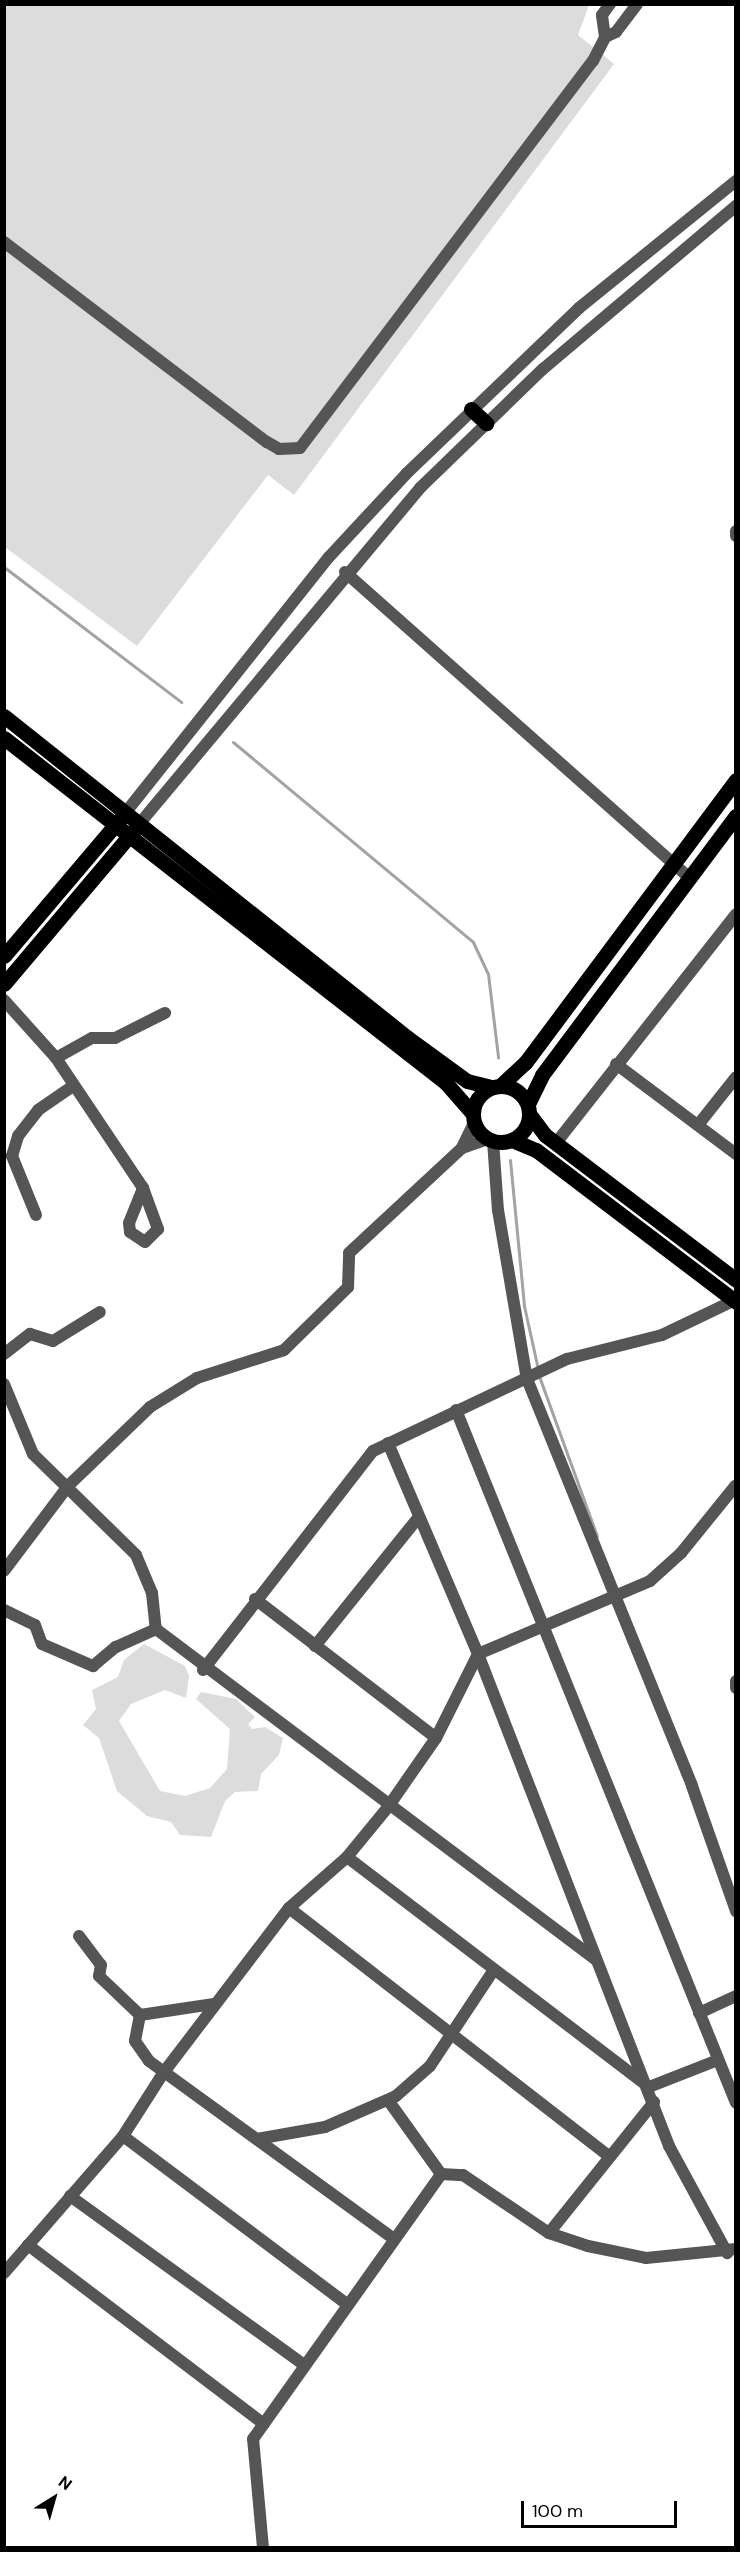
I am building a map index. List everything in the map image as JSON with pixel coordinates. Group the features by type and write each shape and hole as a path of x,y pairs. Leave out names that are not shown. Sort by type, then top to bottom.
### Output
{"main road":[{"path":"471,409 486,423"},
{"path":"4,716 425,1051 467,1081 518,1090 529,1110 556,1143 735,1280"},
{"path":"4,738 446,1083 490,1140 512,1140 536,1150 734,1302"},
{"path":"473,1119 477,1098 525,1063 735,780"},
{"path":"4,956 126,812"},
{"path":"512,1140 525,1131 529,1110 542,1075 735,816"},
{"path":"4,984 140,823"}],"street":[{"path":"4,242 267,442 279,448 300,448 593,61 605,37 602,15 610,4"},
{"path":"605,37 616,32 637,4"},
{"path":"126,812 329,557 471,409 579,308 735,181"},
{"path":"140,823 345,572 486,423 735,206"},
{"path":"735,531 735,536"},
{"path":"345,572 688,877"},
{"path":"556,1143 735,914"},
{"path":"4,1000 56,1058 142,1188"},
{"path":"56,1058 92,1038 115,1038 165,1013"},
{"path":"616,1064 735,1154"},
{"path":"698,1125 735,1077"},
{"path":"36,1215 12,1156 18,1136 38,1110 73,1086"},
{"path":"4,1571 68,1486 170,1391 284,1350 348,1287 349,1252 462,1148 473,1119"},
{"path":"462,1148 490,1140 496,1199 527,1379 692,1786 735,1911"},
{"path":"203,1670 356,1468 388,1443 549,1368 662,1335 734,1302"},
{"path":"4,1354 30,1334 53,1341 100,1312"},
{"path":"4,1384 33,1454 136,1555 152,1593 156,1629 203,1670 596,1960"},
{"path":"456,1410 735,2103"},
{"path":"388,1443 418,1518 478,1654 596,1960 690,2191 731,2251 646,2258 549,2233 490,2190 464,2175 441,2174"},
{"path":"4,2273 123,2136 164,2072 289,1908 347,1857 388,1807 436,1737 478,1654 542,1625 614,1598 635,1587 681,1553 735,1485"},
{"path":"315,1646 418,1518"},
{"path":"255,1599 436,1737"},
{"path":"4,1610 35,1625 42,1644 93,1666 116,1647 156,1629"},
{"path":"347,1857 493,1971 649,2087"},
{"path":"289,1908 450,2036 607,2155"},
{"path":"79,1936 101,1965 99,1976 141,2015"},
{"path":"257,2139 325,2127 388,2100 430,2066 493,1971"},
{"path":"699,2013 735,1996"},
{"path":"141,2015 214,2004"},
{"path":"141,2015 135,2042 164,2072 393,2238"},
{"path":"649,2087 718,2060"},
{"path":"388,2100 441,2174"},
{"path":"549,2233 607,2155 654,2102"},
{"path":"123,2136 347,2304"},
{"path":"263,2547 253,2439 393,2238 441,2174"},
{"path":"70,2196 304,2365"},
{"path":"28,2244 264,2424"}],"shaded area":[{"path":"4,5 589,5 578,35 614,64 294,495 268,475 137,646 5,547"},
{"path":"144,1644 185,1666 189,1676 186,1698 165,1690 131,1704 119,1721 160,1791 185,1796 210,1788 227,1769 230,1729 196,1699 201,1692 236,1699 255,1717 248,1724 252,1729 265,1727 283,1738 279,1755 261,1774 258,1791 235,1792 225,1801 211,1837 180,1835 171,1822 147,1816 117,1791 99,1738 83,1725 96,1709 92,1690 118,1677 124,1660"}],"waterway":[{"path":"4,567 181,702"},
{"path":"233,742 473,942 488,974 498,1057"},
{"path":"510,1160 524,1306 538,1369"},
{"path":"539,1376 597,1536"}]}
